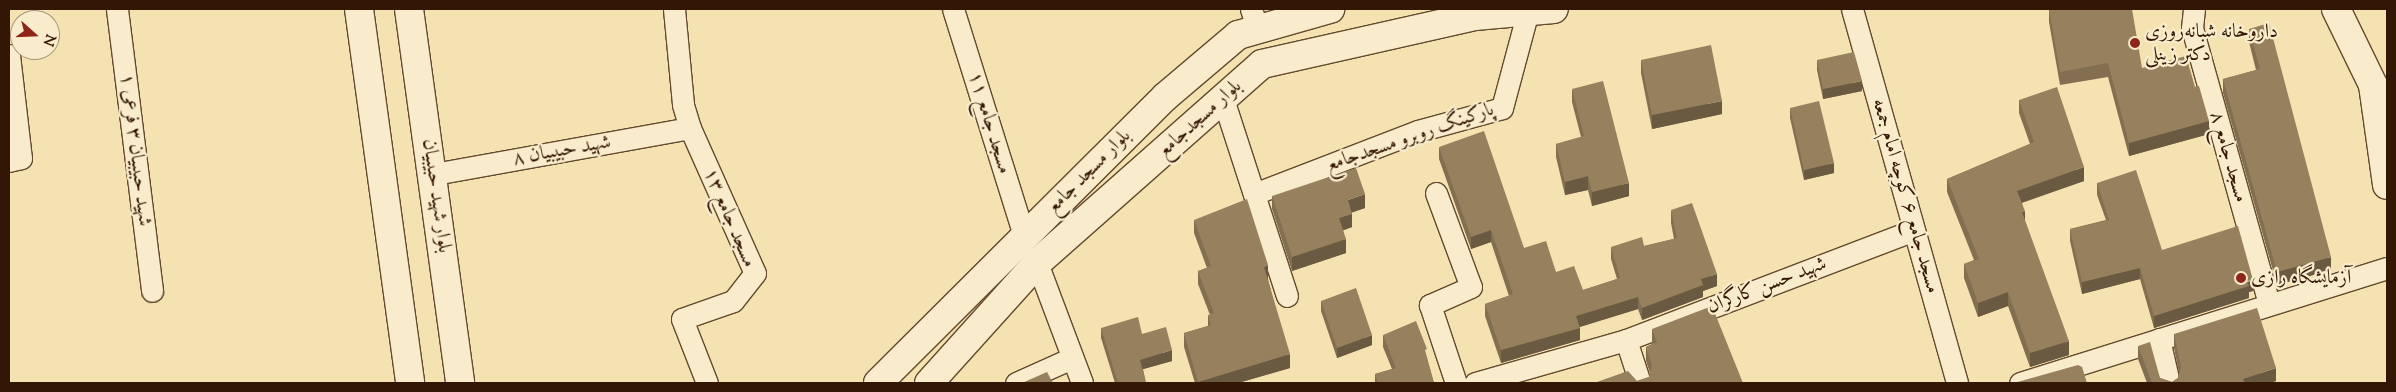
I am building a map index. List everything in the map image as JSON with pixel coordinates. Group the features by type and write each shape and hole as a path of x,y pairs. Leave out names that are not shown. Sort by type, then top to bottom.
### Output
{"main road":[{"path":"359,9 410,383"},
{"name":"بلوار شهید حبیبیان","path":"409,9 434,174 460,383"},
{"name":"بلوار مسجد جامع","path":"878,383 1165,97 1254,19 1330,9"},
{"path":"2336,9 2373,85 2387,185"},
{"name":"بلوار مسجدجامع","path":"929,383 1036,263 1262,64 1475,16 1541,10"}],"street":[{"name":"شهید حبیبیان ۳ فرعی ۱","path":"118,9 152,291"},
{"path":"674,9 683,105 690,128"},
{"name":"مسجد جامع ۱۱","path":"953,9 1024,236"},
{"name":"مسجد جامع ۶ کوچه امام جمعه","path":"1852,9 1957,383"},
{"name":"مسجد جامع ۸","path":"2194,9 2192,28 2270,304"},
{"name":"پارکینگ روبرو مسجدجامع","path":"1254,194 1418,131 1502,108 1541,10"},
{"path":"9,55 21,158 9,161"},
{"path":"1223,99 1287,296"},
{"name":"شهید حبیبیان ۸","path":"434,174 690,128"},
{"name":"مسجد جامع ۱۳","path":"690,128 756,274 733,301 682,319 706,383"},
{"path":"1436,193 1471,287 1430,305 1456,383"},
{"name":"شهید حسن کارگران","path":"1475,383 1626,340 1914,230"},
{"path":"1036,263 1082,383"},
{"path":"2020,383 2387,268"},
{"path":"2159,339 2169,383"},
{"path":"1626,340 1640,383"},
{"path":"1016,383 1072,358"}],"building":[{"path":"2049,9 2132,9 2142,68 2186,56 2195,87 2199,86 2209,121 2129,143 2108,63 2060,72"},
{"path":"2269,23 2331,257 2277,272 2223,79 2260,69 2249,29"},
{"path":"1711,45 1722,101 1652,115 1641,60"},
{"path":"1854,52 1862,81 1823,89 1817,60"},
{"path":"1603,81 1629,183 1592,192 1588,176 1565,182 1556,144 1584,136 1572,89"},
{"path":"2057,87 2084,167 2017,191 2025,211 2022,212 2069,341 2030,353 2008,292 1978,303 1964,264 1979,259 1947,179 2034,142 2019,100"},
{"path":"1819,101 1834,163 1804,170 1790,108"},
{"path":"1484,131 1524,248 1546,241 1556,272 1574,266 1583,290 1620,278 1611,247 1642,237 1644,246 1677,238 1671,210 1692,203 1717,274 1701,279 1703,285 1642,308 1638,297 1576,316 1580,328 1501,350 1485,304 1513,294 1491,230 1471,237 1439,147"},
{"path":"1356,168 1365,194 1348,200 1352,214 1339,218 1346,239 1292,257 1272,196"},
{"path":"2136,170 2162,250 2238,226 2253,280 2247,281 2249,286 2154,316 2140,268 2082,282 2070,229 2109,220 2097,183"},
{"path":"1247,199 1268,265 1264,267 1290,354 1198,382 1184,333 1211,325 1208,315 1214,313 1198,271 1211,266 1194,220"},
{"path":"1356,288 1372,335 1337,348 1321,301"},
{"path":"1712,306 1743,383 1594,383 1628,371 1637,381 1649,377 1652,365 1646,347 1657,342 1652,329"},
{"path":"2257,308 2276,368 2243,379 2245,383 2152,383 2138,346 2150,342 2160,378 2172,382 2178,378 2181,367 2174,334"},
{"path":"1138,317 1142,334 1166,327 1172,350 1140,360 1146,383 1118,383 1101,328"},
{"path":"1416,321 1427,349 1425,350 1434,383 1378,383 1375,374 1396,368 1383,335"},
{"path":"2078,365 2082,367 2087,383 2014,383"},
{"path":"1047,372 1053,383 1022,383"}],"place":[{"name":"داروخانه شبانه‌روزی دکتر زینلی","path":"2135,43"},
{"name":"آزمایشگاه رازی","path":"2241,278"}]}
